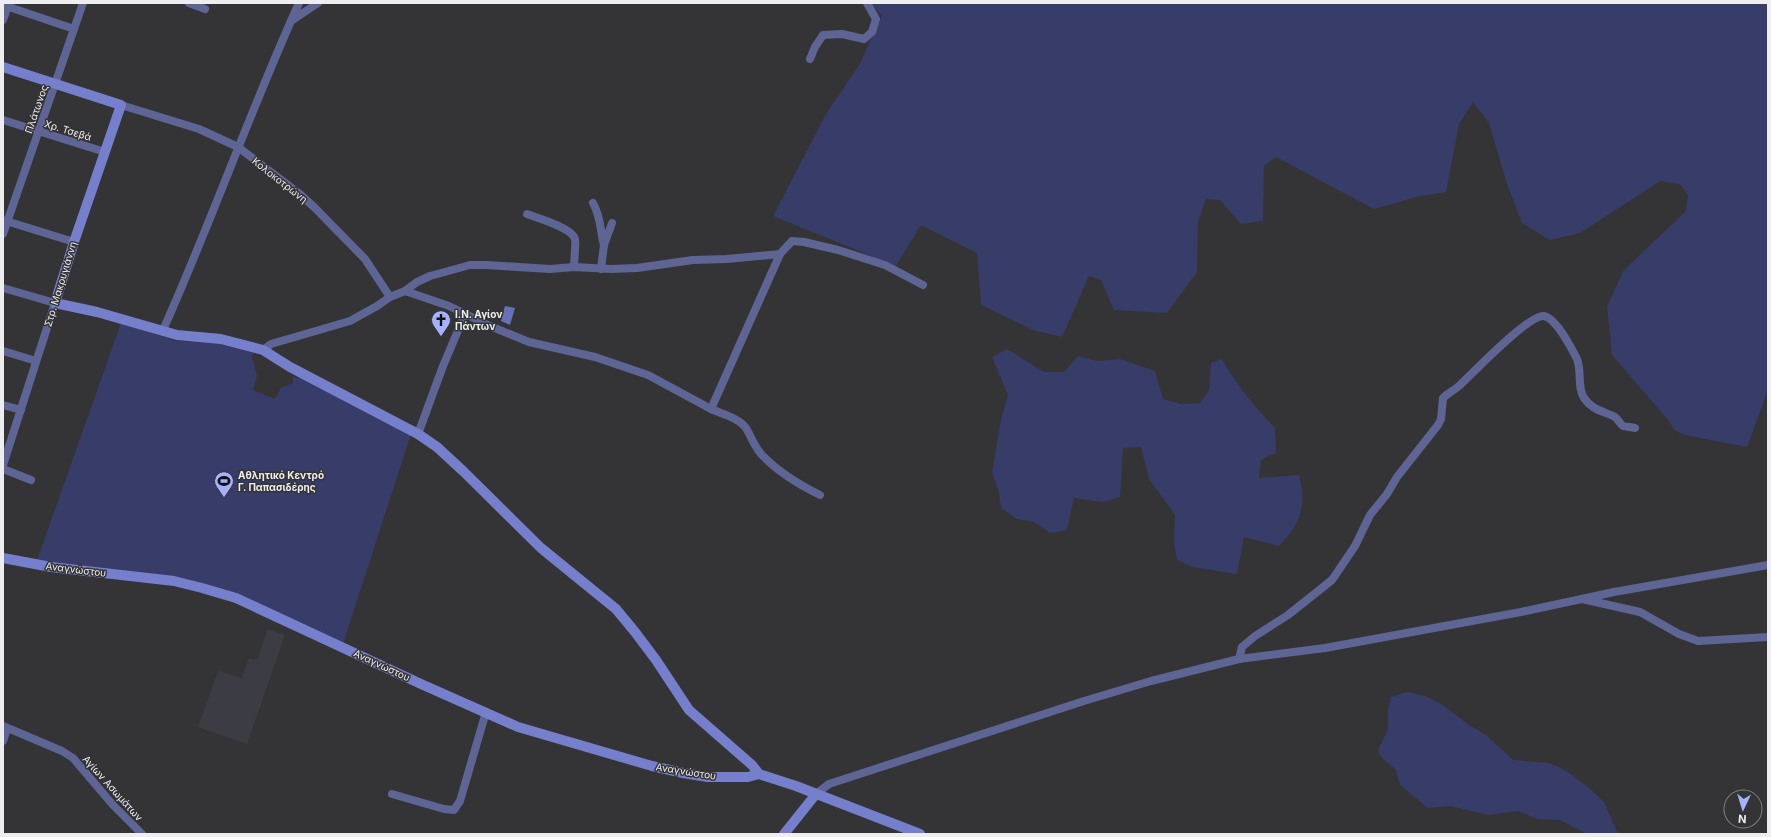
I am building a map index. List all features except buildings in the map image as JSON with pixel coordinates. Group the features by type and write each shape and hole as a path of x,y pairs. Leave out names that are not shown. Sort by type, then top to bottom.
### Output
{"street":[{"name":"Πλάτωνος","path":"3,234 5,220 39,132 83,3"},
{"path":"189,3 205,9"},
{"path":"163,330 188,275 238,147 299,3"},
{"path":"290,22 318,3"},
{"path":"810,58 823,35 842,34 864,39 872,32 876,19 867,3"},
{"path":"3,20 6,5 74,29"},
{"name":"Κολοκοτρώνη","path":"3,67 199,129 238,147 301,195 315,208 365,259 390,297"},
{"name":"Στρ. Μακρυγιάννη","path":"3,465 74,242 121,105"},
{"name":"Χρ. Τσεβά","path":"3,120 105,152"},
{"path":"593,203 601,219 604,245"},
{"path":"527,214 562,227 572,233 576,239 574,268"},
{"path":"5,220 74,242"},
{"path":"601,269 604,245 612,223"},
{"path":"711,410 780,254 792,241 804,242 843,251 885,265 923,285"},
{"path":"263,350 271,344 285,339 350,321 390,297 405,291 417,282 430,276 470,265 550,269 638,268 693,260 727,259 780,254"},
{"path":"3,288 55,303 97,312 163,330 189,336 221,338 263,350 290,367 418,434 436,447 463,471 541,548 616,609 652,655 689,710 752,765 759,774 920,834"},
{"path":"405,291 449,306 529,342 595,357 648,375 711,410 739,422 745,427 755,446 764,458 798,483 820,495"},
{"path":"418,434 443,366 465,314"},
{"path":"1239,659 1242,647 1332,580 1355,546 1370,515 1387,494 1397,477 1438,425 1441,419 1444,398 1458,387 1515,332 1533,320 1544,316 1550,318 1555,324 1577,360 1580,371 1581,392 1590,405 1599,412 1616,418 1622,426 1635,428"},
{"path":"3,350 36,361"},
{"path":"3,405 21,410"},
{"path":"3,470 31,480"},
{"name":"Αναγνώστου","path":"3,558 51,567 174,581 236,598 421,684 524,729 652,766 708,777 748,777 759,774"},
{"path":"784,834 816,794 829,784 1151,681 1239,659 1325,648 1521,612 1579,598 1768,565"},
{"path":"1579,598 1640,612 1679,634 1698,641 1768,637"},
{"path":"392,794 444,809 454,810 460,801 486,712"},
{"path":"3,741 5,728"},
{"name":"Αγίων Ασωμάτων","path":"5,728 62,751 73,758 112,805 142,834"}],"shaded area":[{"path":"871,3 1768,3 1768,390 1747,447 1685,435 1674,430 1669,421 1612,355 1607,306 1624,270 1686,211 1688,195 1680,184 1660,181 1580,233 1550,240 1522,223 1507,184 1489,123 1473,102 1459,124 1446,192 1420,196 1374,209 1276,157 1264,166 1263,221 1241,224 1220,200 1206,199 1198,222 1197,272 1167,313 1114,310 1101,280 1089,276 1062,337 1033,330 981,305 977,253 921,225 896,266 773,216 826,114 859,65 882,16"},
{"path":"505,306 515,308 510,325 501,321"},
{"name":"Αθλητικό Κεντρό Γ. Παπασιδέρης","path":"121,323 176,341 222,343 255,353 252,356 257,376 253,390 275,399 281,388 293,383 293,377 301,378 411,434 343,644 240,597 36,563"},
{"path":"1007,349 1044,372 1064,372 1078,356 1097,361 1120,359 1155,371 1163,399 1181,404 1200,403 1209,390 1211,363 1222,359 1234,378 1260,412 1275,428 1276,453 1261,460 1259,478 1299,475 1302,505 1293,530 1279,546 1244,537 1237,574 1193,567 1177,560 1174,544 1175,515 1149,479 1141,447 1123,448 1120,497 1103,502 1074,498 1067,530 1050,533 1034,522 1017,519 1001,508 999,492 992,473 1001,420 1008,395 992,357"},
{"path":"268,629 285,635 247,744 198,727 218,671 242,678 249,658 257,660"},
{"path":"1407,692 1425,696 1443,705 1469,725 1486,735 1513,760 1549,763 1567,771 1604,802 1618,834 1587,834 1560,820 1537,819 1518,811 1489,815 1450,806 1428,808 1400,785 1396,770 1381,757 1378,750 1388,729 1388,710 1391,697"}],"place":[{"name":"Ι.Ν. Αγίον Πάντων","path":"441,337"},
{"name":"Αθλητικό Κεντρό Γ. Παπασιδέρης","path":"224,498"}]}
